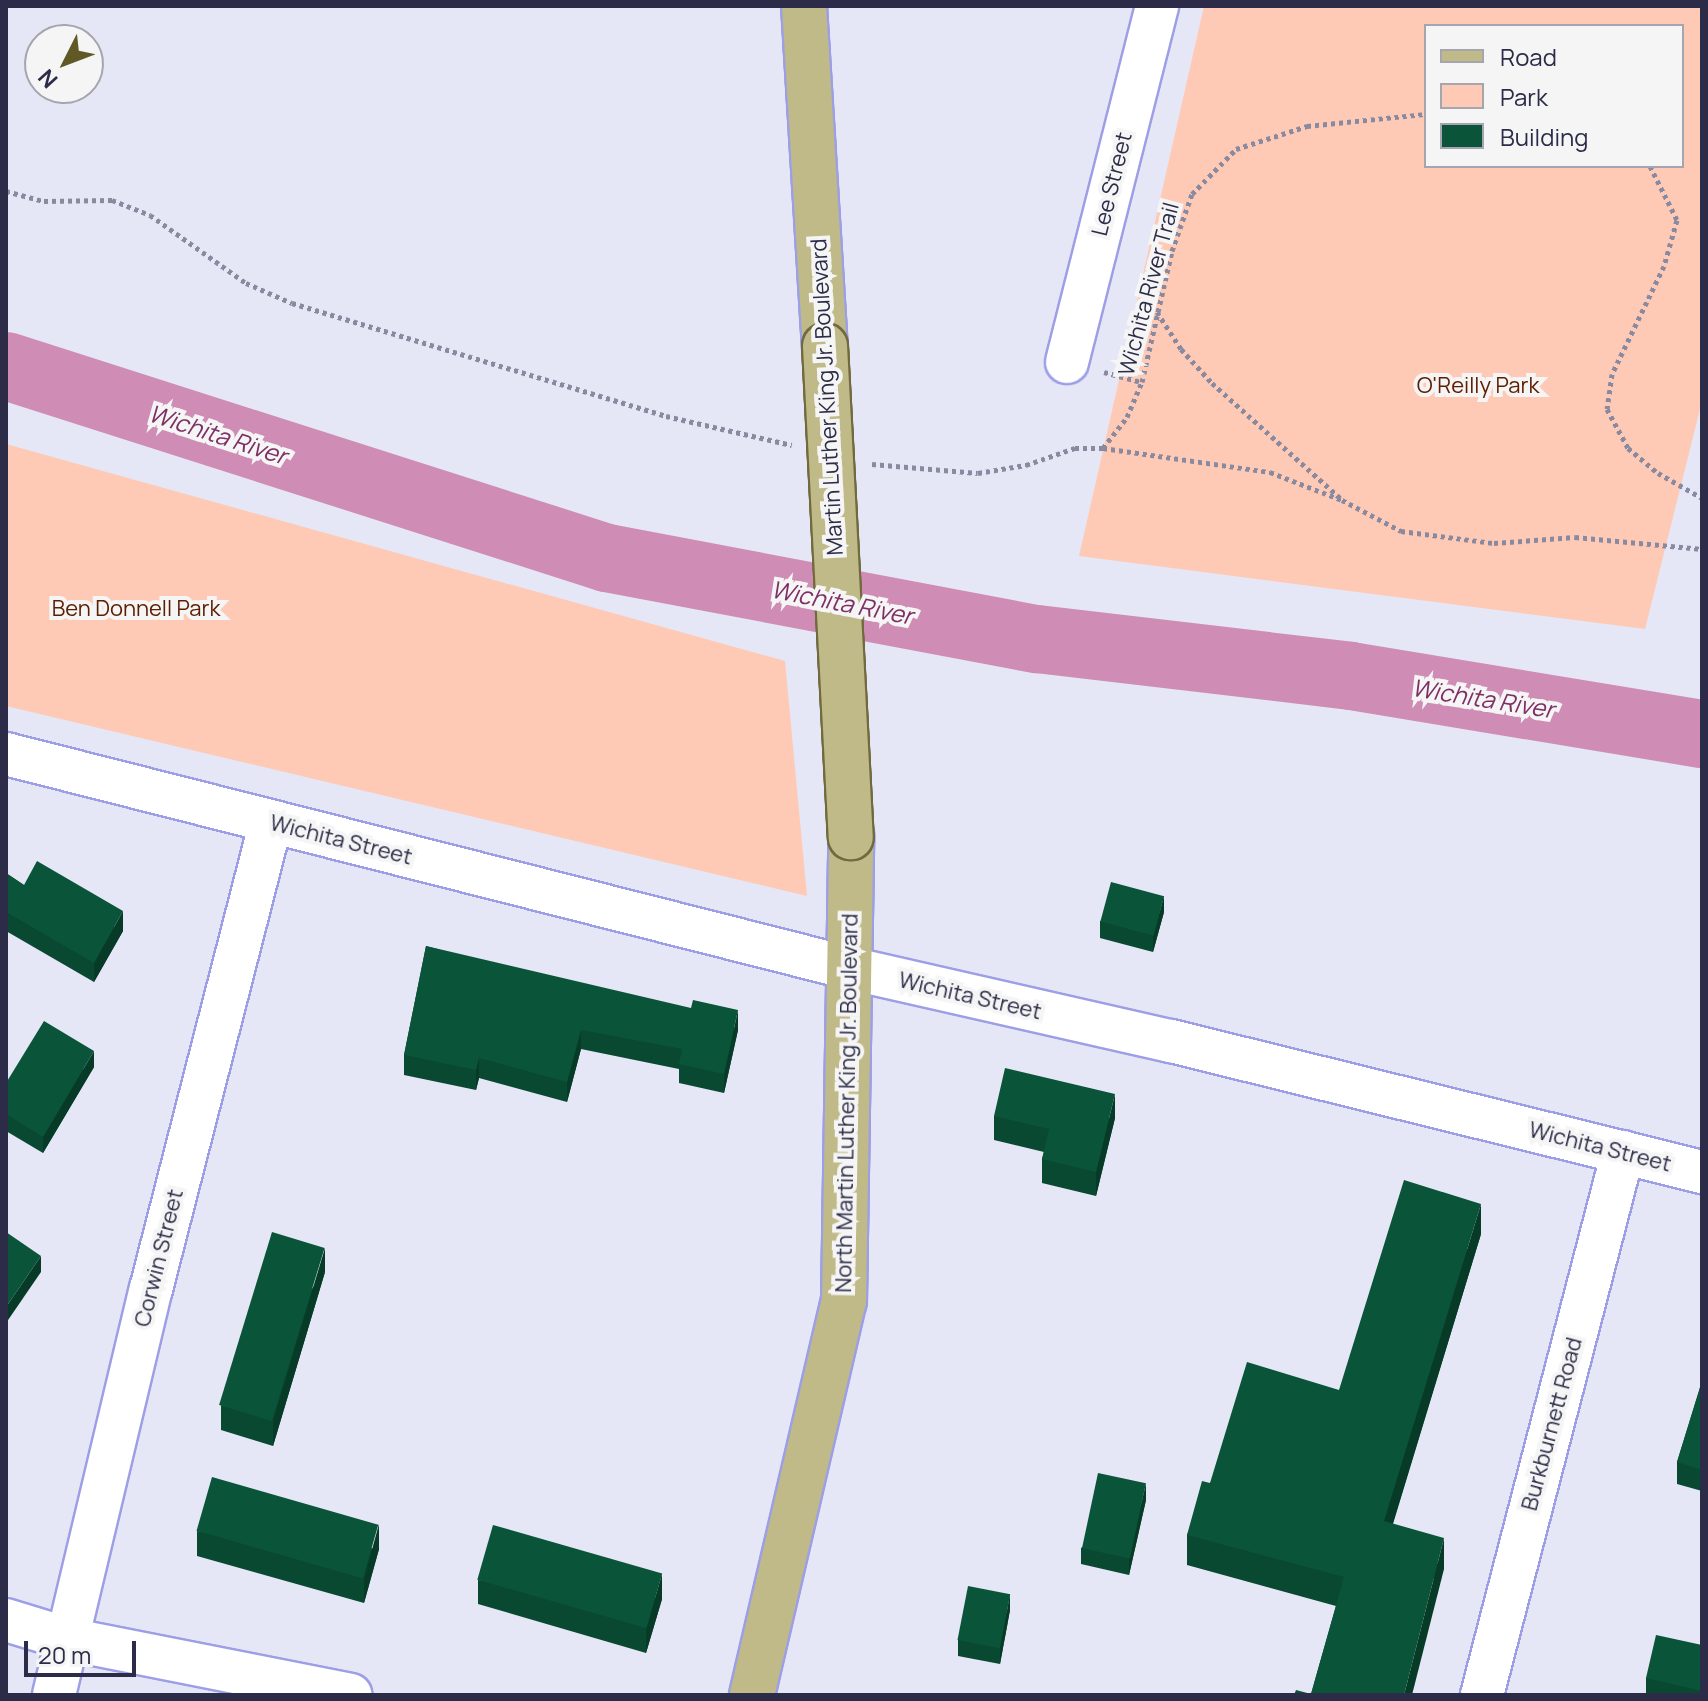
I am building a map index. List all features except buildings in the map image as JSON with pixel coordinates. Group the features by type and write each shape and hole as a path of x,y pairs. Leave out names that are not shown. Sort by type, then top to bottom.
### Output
{"main road":[{"name":"Martin Luther King Jr. Boulevard","path":"804,6 851,837"},
{"name":"North Martin Luther King Jr. Boulevard","path":"752,1695 844,1301 853,969 851,837"}],"street":[{"name":"Lee Street","path":"1067,362 1157,6"},
{"name":"Wichita Street","path":"6,754 853,969 1702,1172"},
{"name":"Corwin Street","path":"54,1695 151,1289 271,823"},
{"name":"Burkburnett Road","path":"1482,1695 1623,1152"},
{"path":"6,1620 68,1639 350,1695"}],"path":[{"name":"Wichita River Trail","path":"1103,448 1127,417 1142,382 1157,311 1192,194 1236,149 1307,126 1424,114"},
{"path":"1651,168 1677,220 1664,266 1612,374 1607,409 1628,448 1658,473 1702,498"},
{"path":"1157,311 1181,349 1212,383 1342,500"}],"green space":[{"name":"O'Reilly Park","path":"1204,6 1702,6 1702,401 1645,629 1079,556"},
{"name":"Ben Donnell Park","path":"6,444 785,661 807,896 6,706"}],"waterway":[{"name":"Wichita River","path":"6,366 607,558 1037,639 1351,676 1702,734"}]}
